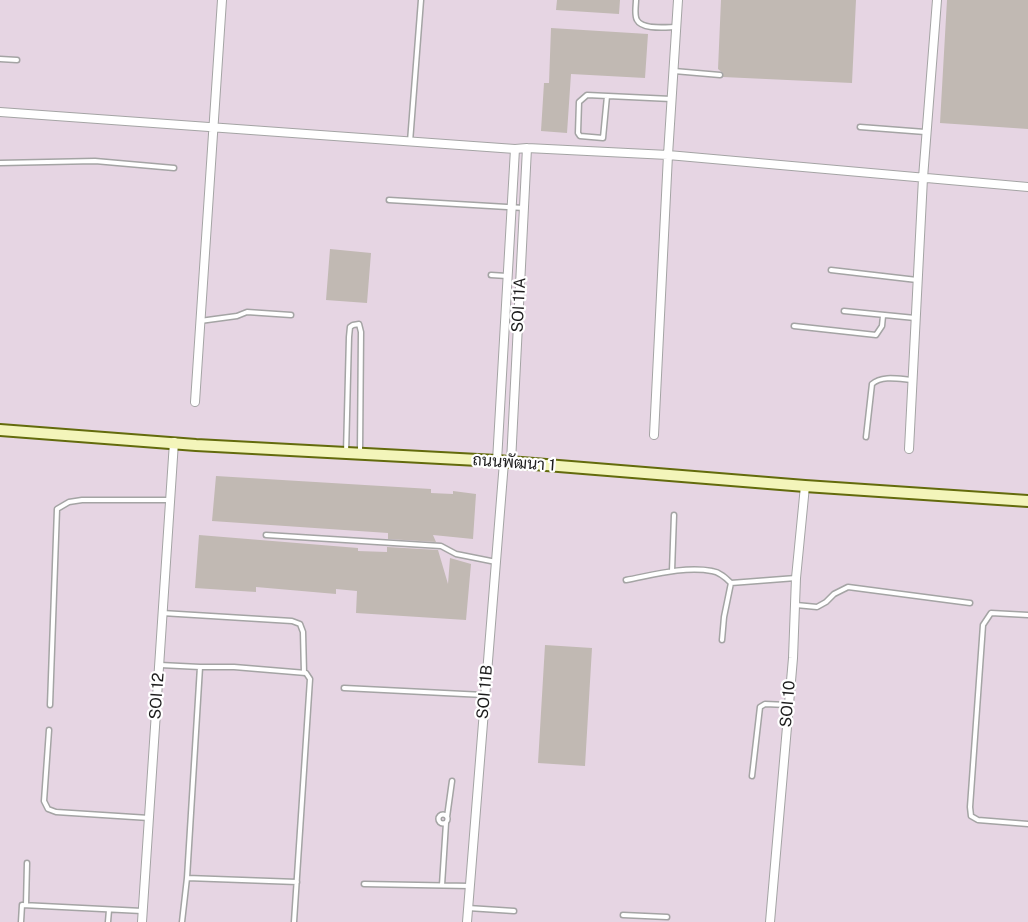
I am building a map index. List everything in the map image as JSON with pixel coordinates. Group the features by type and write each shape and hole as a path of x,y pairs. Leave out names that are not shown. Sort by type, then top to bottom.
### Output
{"main road":[{"name":"ถนนพัฒนา 1","path":"0,430 360,455 504,462 1028,501"}],"street":[{"path":"195,402 222,0"},
{"path":"654,435 678,0"},
{"path":"909,449 923,178 936,0"},
{"path":"0,112 515,149 668,155 1028,187"},
{"name":"SOI 11A","path":"504,462 520,297 527,148"},
{"path":"504,462 506,296 515,149"},
{"path":"510,231 523,233"},
{"path":"506,296 520,297"},
{"name":"SOI 12","path":"142,922 174,442"},
{"name":"SOI 11B","path":"467,922 504,462"},
{"name":"SOI 10","path":"770,922 805,486"}],"lane":[{"path":"410,142 421,0"},
{"path":"636,0 635,18 638,23 676,27"},
{"path":"0,59 17,60"},
{"path":"674,71 720,75"},
{"path":"607,96 603,138 580,136 578,133 579,102 587,95 672,99"},
{"path":"860,127 926,132"},
{"path":"0,163 95,161 174,168"},
{"path":"389,200 524,208"},
{"path":"831,270 918,280"},
{"path":"491,275 507,276"},
{"path":"844,311 916,318"},
{"path":"200,321 237,316 247,312 291,315"},
{"path":"794,326 876,335 882,327 883,316"},
{"path":"346,454 350,327 359,324 362,332 360,455"},
{"path":"866,437 872,384 876,380 885,379 913,380"},
{"path":"50,705 57,509 69,502 82,500 170,500"},
{"path":"672,571 674,515"},
{"path":"266,535 441,546 456,554 496,562"},
{"path":"626,580 672,571 713,571 723,575 731,583 796,578"},
{"path":"722,640 731,583"},
{"path":"795,605 817,607 848,587 970,603"},
{"path":"1028,615 991,613 983,625 970,807 971,816 978,820 1028,824"},
{"path":"162,614 292,621 300,624 303,632 304,673"},
{"path":"159,665 234,667 304,673 310,679 294,922"},
{"path":"182,922 187,878 200,667"},
{"path":"344,688 485,695"},
{"path":"752,776 760,707 765,704 788,705"},
{"path":"49,730 44,801 48,809 56,812 149,818"},
{"path":"442,885 446,824 452,781"},
{"path":"446,824 439,822 439,817 443,815 447,817"},
{"path":"26,905 27,863"},
{"path":"187,878 297,882"},
{"path":"364,884 470,886"},
{"path":"21,922 22,905 143,911"},
{"path":"468,908 514,911"},
{"path":"108,922 109,910"},
{"path":"622,915 667,917"}],"shaded area":[{"path":"0,0 1028,0 1028,922 0,922"}],"building":[{"path":"557,0 620,0 619,14 556,10"},
{"path":"721,0 856,0 852,83 723,77 723,73 718,69"},
{"path":"947,0 1028,0 1028,129 940,123"},
{"path":"551,28 648,34 645,78 571,74 567,133 541,131 544,83 549,83"},
{"path":"330,249 371,253 367,303 326,300"},
{"path":"216,476 431,489 431,493 453,494 453,491 476,494 473,539 433,535 436,542 388,539 388,533 212,521"},
{"path":"199,535 358,548 358,551 387,552 387,547 438,550 448,584 450,558 471,564 466,620 356,613 357,591 336,589 336,594 256,587 256,592 195,588"},
{"path":"545,645 592,648 585,766 538,763"}]}
